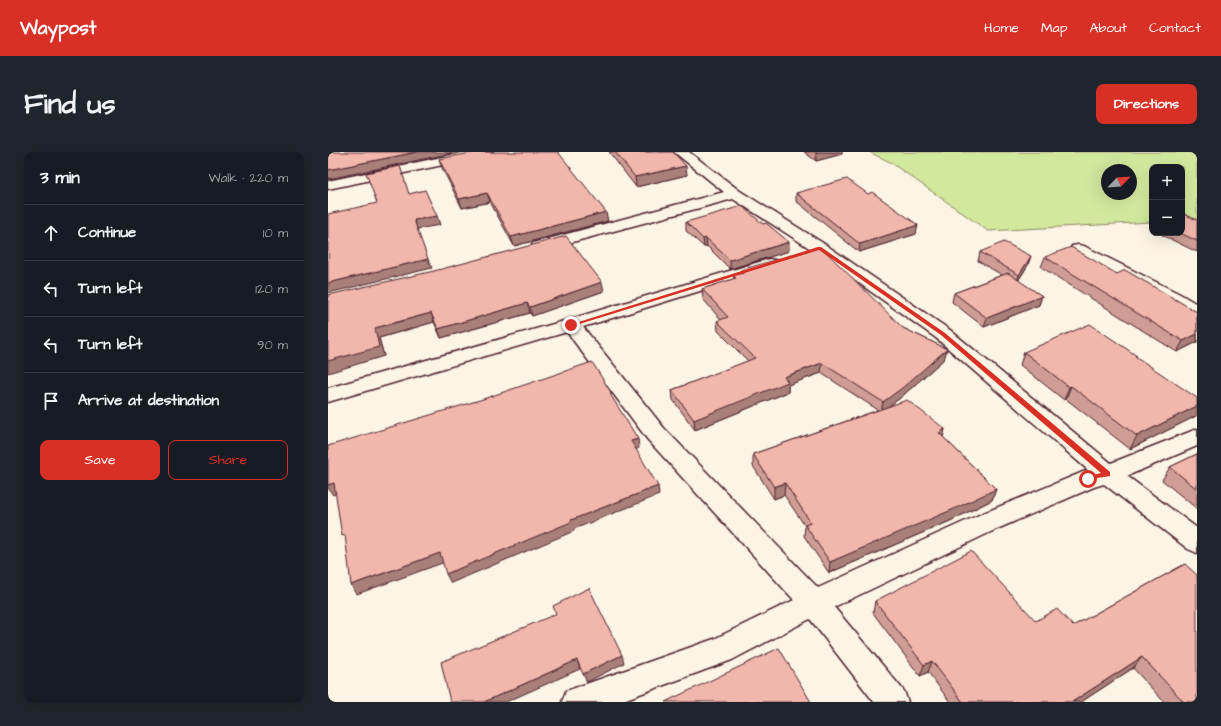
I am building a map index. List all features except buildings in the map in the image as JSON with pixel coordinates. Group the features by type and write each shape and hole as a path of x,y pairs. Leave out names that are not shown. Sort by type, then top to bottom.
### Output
{"street":[{"path":"328,185 486,152"},
{"path":"682,152 735,194 820,248 943,334 1108,474 1197,542"},
{"path":"522,251 735,194"},
{"path":"328,395 571,325 820,248"},
{"path":"1078,250 1174,298 1197,312"},
{"path":"571,325 656,434 814,603 893,702"},
{"path":"577,702 722,650 814,603 1080,482 1108,474 1197,437"}],"green space":[{"path":"869,152 1197,152 1197,220 1185,221 1185,164 1149,164 1149,222 988,231 890,162"}],"route":[{"path":"571,325 820,248 943,334 1108,474 1088,479"}]}
